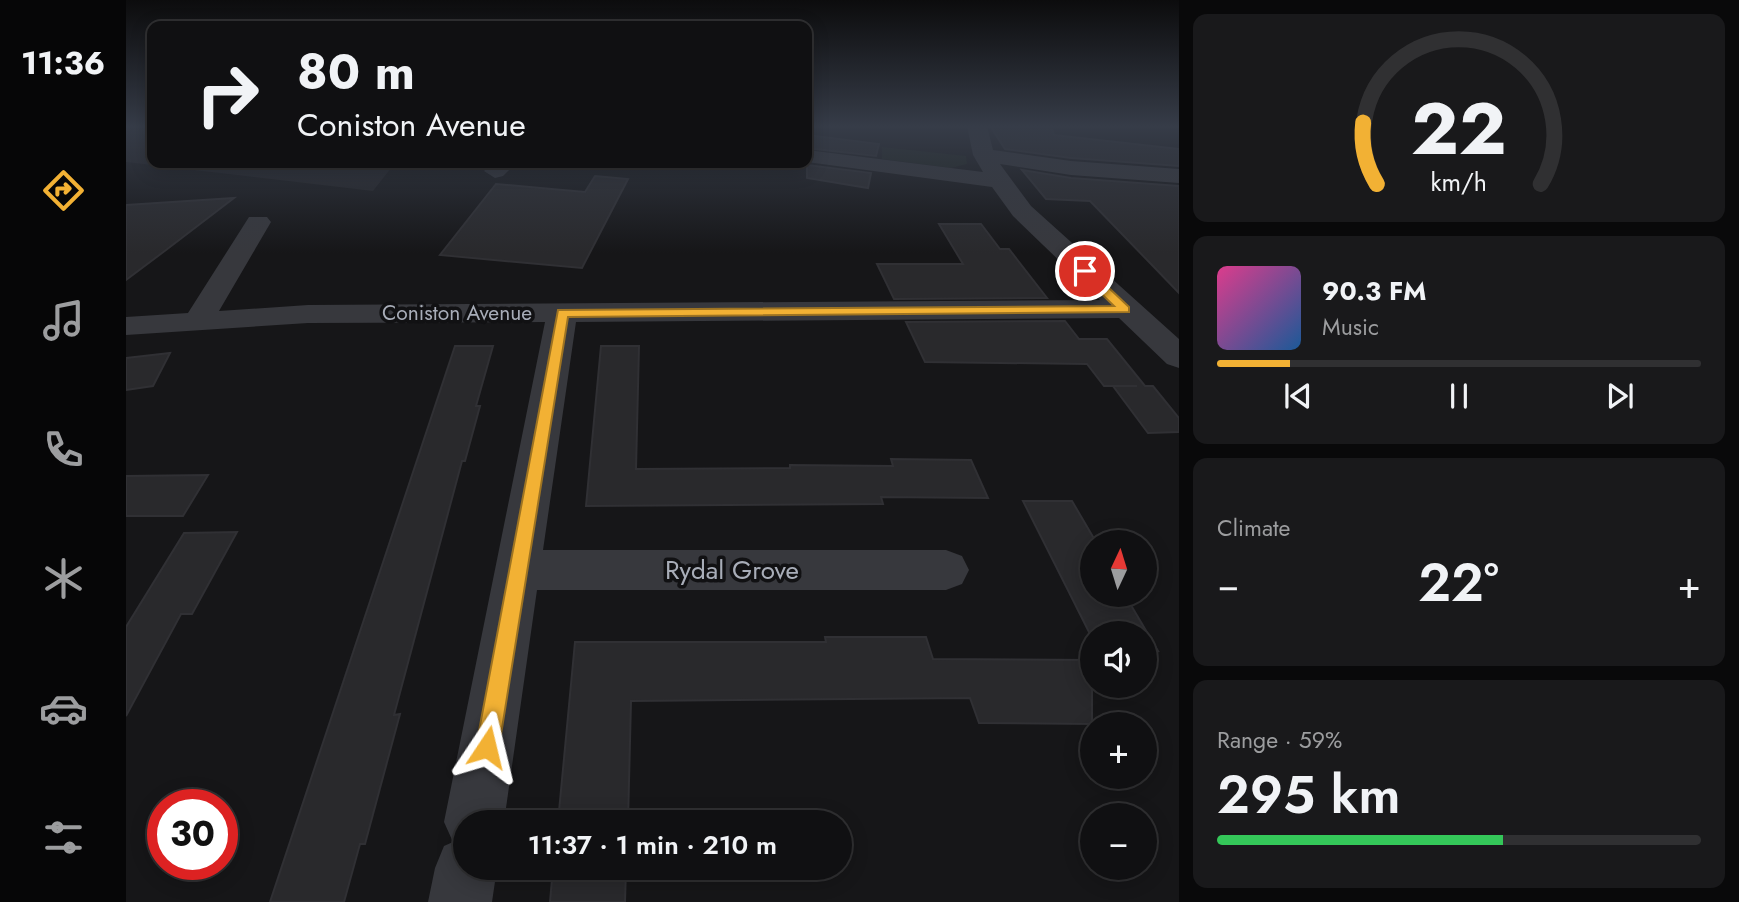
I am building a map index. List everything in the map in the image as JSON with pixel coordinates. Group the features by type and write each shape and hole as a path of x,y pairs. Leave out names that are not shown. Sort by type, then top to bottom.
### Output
{"street":[{"path":"900,168 999,181"},
{"path":"992,168 1022,211 1179,357"},
{"path":"1072,168 1179,176"},
{"path":"199,319 258,222"},
{"name":"Coniston Avenue","path":"126,326 199,319 308,314 1125,309"},
{"path":"476,810 562,313"},
{"name":"Rydal Grove","path":"518,570 946,570"},
{"path":"460,902 464,880"}],"shaded area":[{"path":"178,168 391,168 373,191"}],"building":[{"path":"807,168 871,173 868,188 807,178"},
{"path":"1022,170 1071,178 1179,186 1179,293 1090,201 1046,199"},
{"path":"595,176 628,179 582,268 440,255 496,184 585,192"},
{"path":"234,198 166,250 126,280 126,205"},
{"path":"939,224 981,224 1000,249 1009,249 1047,298 894,299 877,264 963,264"},
{"path":"1065,321 1079,339 1107,339 1145,386 1153,386 1179,418 1179,432 1148,433 1113,386 1104,386 1087,364 925,362 906,322"},
{"path":"455,346 493,346 476,406 480,406 465,461 462,461 394,715 400,714 365,844 360,844 344,902 270,902"},
{"path":"601,346 639,346 636,469 790,468 790,465 893,466 891,459 971,460 988,498 881,497 883,504 586,506"},
{"path":"170,353 153,386 126,390 126,358"},
{"path":"208,475 183,516 126,516 126,476"},
{"path":"1023,501 1072,501 1089,530 1080,530 1080,607 1132,607 1140,621 1083,621"},
{"path":"237,532 192,614 181,614 126,716 126,627 184,533"},
{"path":"825,637 926,637 933,659 1080,660 1080,698 1092,698 1092,712 1080,712 1080,724 979,723 970,698 631,701 628,810 559,810 575,642 826,642"},
{"path":"552,880 626,880 625,902 550,902"}],"route":[{"path":"487,747 562,313 1125,309 1085,271"}]}
